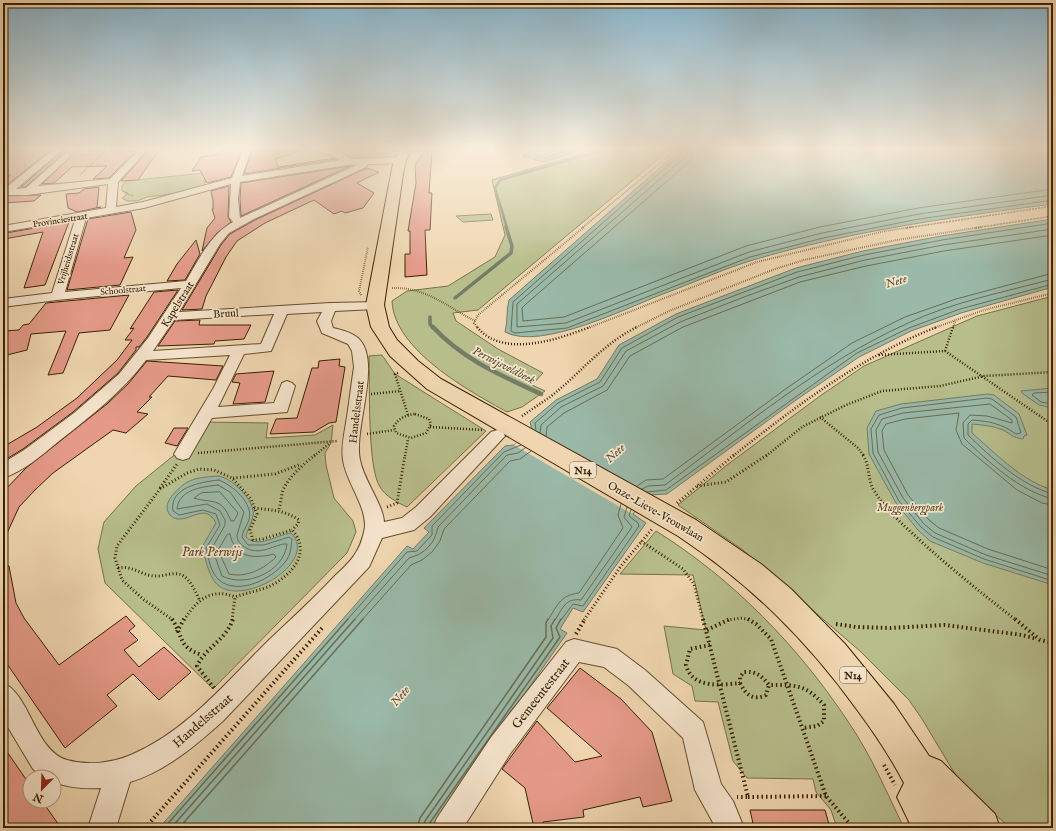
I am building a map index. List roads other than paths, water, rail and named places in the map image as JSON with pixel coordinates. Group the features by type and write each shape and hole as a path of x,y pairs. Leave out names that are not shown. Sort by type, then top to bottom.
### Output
{"main road":[{"name":"Onze-Lieve-Vrouwlaan","path":"396,189 375,305 380,326 395,350 417,372 507,433 642,503 661,520 712,543 735,559 802,619 859,683 894,754"},
{"name":"N14","path":"894,754 932,828"},
{"name":"N14","path":"894,754 924,786 952,828"},
{"name":"N14","path":"894,754 959,807 981,828"}],"street":[{"path":"10,189 5,193 53,189"},
{"path":"27,192 30,189"},
{"path":"112,211 113,189"},
{"name":"Provinciestraat","path":"3,229 112,211 203,189"},
{"path":"233,189 232,197 234,217 239,223"},
{"name":"Kapelstraat","path":"3,471 18,464 80,417 114,387 143,356 216,242 226,231 239,223 312,189"},
{"name":"Vrijheidsstraat","path":"3,303 57,296 81,217"},
{"name":"Schoolstraat","path":"57,296 190,284"},
{"name":"Bruul","path":"170,316 375,305"},
{"name":"Handelsstraat","path":"3,694 45,763 66,774 99,777 119,773 153,760 170,748 225,702 355,569 370,548 374,522 357,480 350,457 362,367 359,348 348,337 328,330 324,321 330,307"},
{"path":"143,356 266,348 282,310"},
{"path":"183,454 221,389 239,350"},
{"path":"207,413 281,408 287,386"},
{"path":"374,522 407,525 423,512 507,433"},
{"name":"Gemeentestraat","path":"447,828 501,745 574,650 609,657 637,678 694,731 708,790 723,811 730,828"},
{"path":"102,828 119,773"}],"water":[{"path":"636,189 1053,189 1053,204 977,214 864,233 753,260 606,317 561,332 539,336 520,336 505,332 509,300"},
{"name":"Nete","path":"1053,219 1053,287 961,313 911,331 859,357 796,400 667,494 649,495 633,514 646,523 583,612 573,608 560,629 567,633 431,828 159,828 407,546 413,549 429,532 424,528 505,446 514,445 532,430 530,422 556,400 597,379 619,345 676,314 796,268 863,251 941,236"},
{"path":"1053,388 1053,408 1039,405 1021,391"},
{"path":"988,394 994,395 1019,414 1027,435 1024,436 1023,439 1014,437 1003,430 972,424 972,433 1020,474 1031,481 1053,490 1053,585 983,563 930,541 918,530 896,503 869,454 867,428 876,411 901,404"},
{"path":"219,476 235,484 248,499 251,505 253,517 246,537 256,542 262,542 291,533 297,545 295,557 286,569 272,580 257,587 240,591 226,589 215,582 210,574 202,547 216,523 212,517 203,513 183,519 177,519 171,516 168,511 167,507 170,498 187,482 205,477"}],"waterway":[{"name":"Perwijsveldbeek","path":"495,189 507,228"},
{"name":"Perwijsveldbeek","path":"455,298 511,253 512,246 506,227"},
{"name":"Perwijsveldbeek","path":"430,317 430,324 433,328"},
{"name":"Perwijsveldbeek","path":"433,327 444,338 470,358 483,366 541,394"}],"park label":[{"name":"Muggenbergpark","path":"910,507"},
{"name":"Park Perwijs","path":"212,551"}]}
